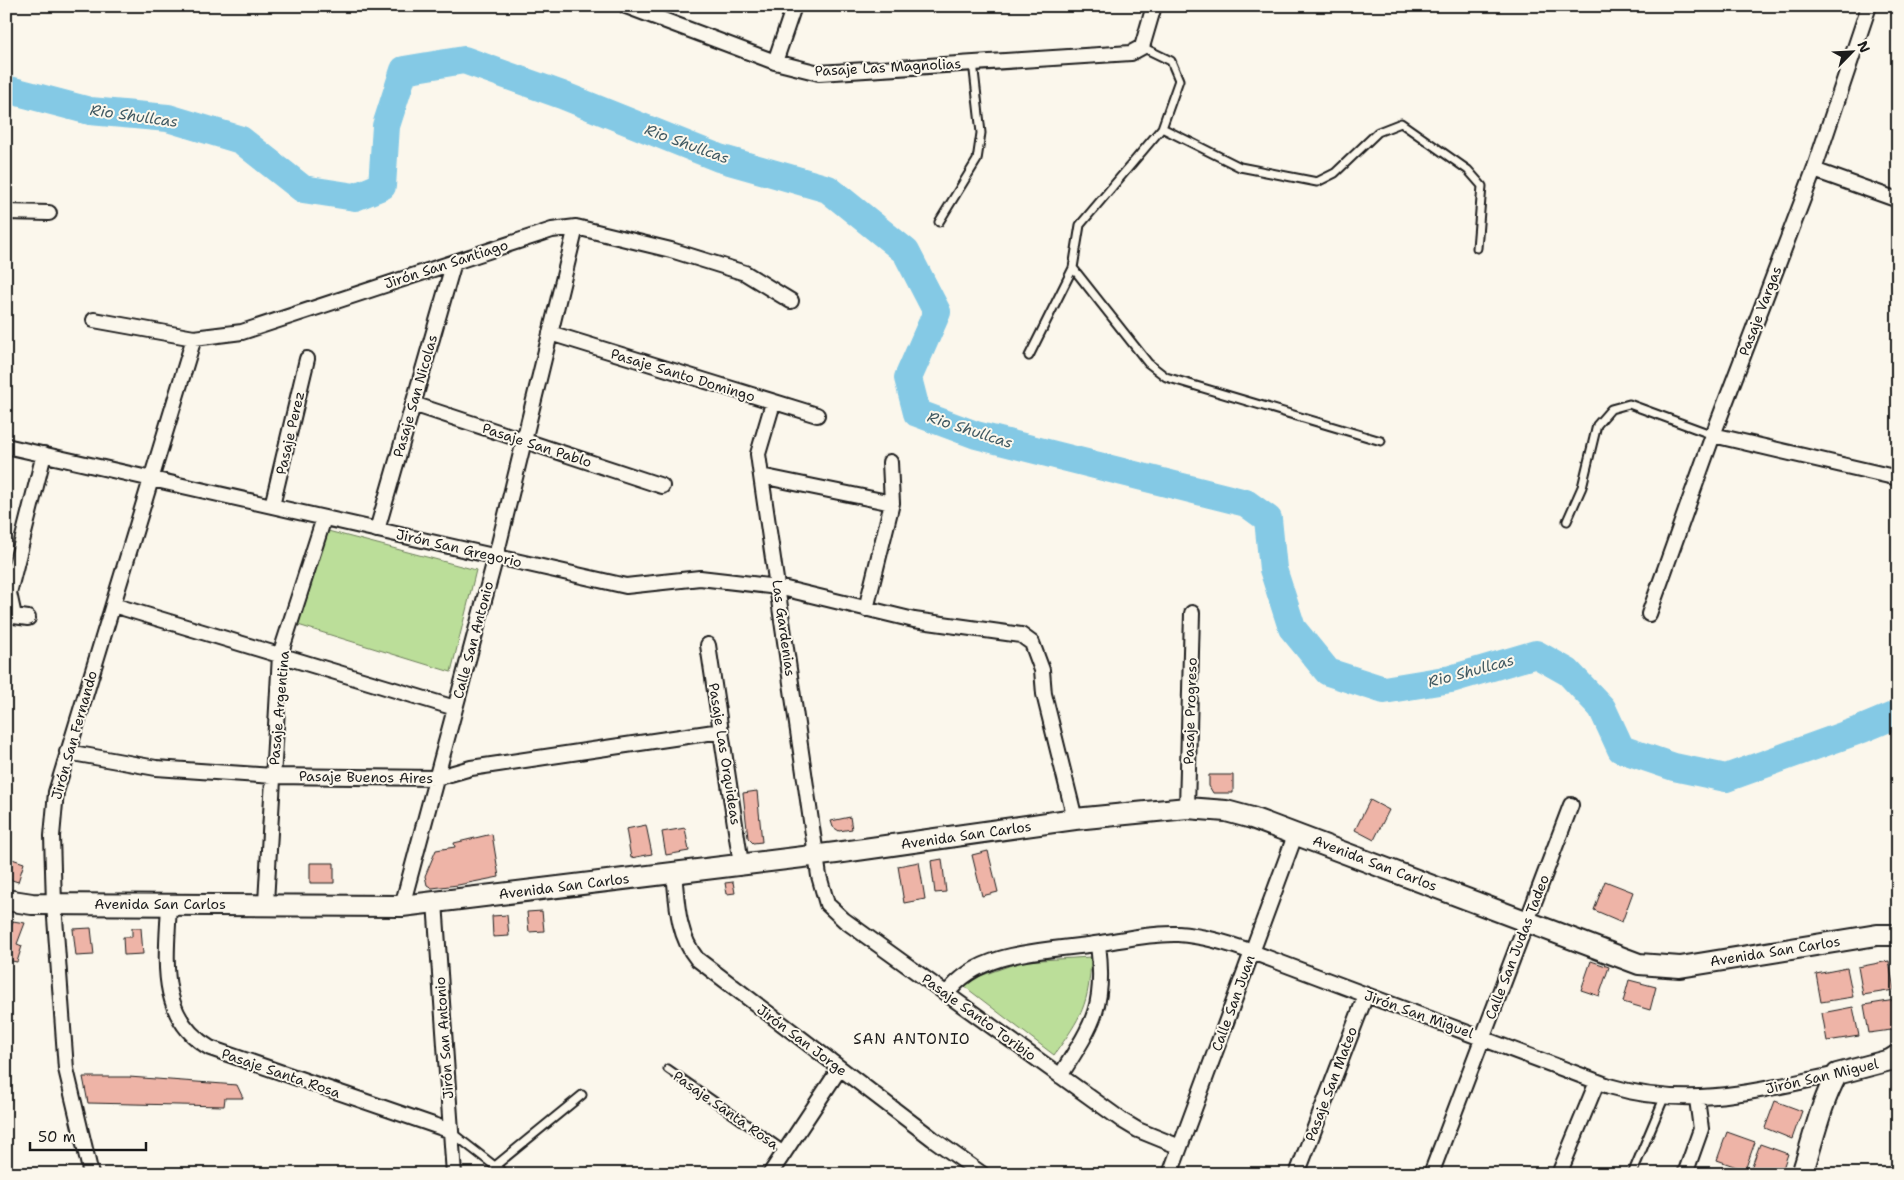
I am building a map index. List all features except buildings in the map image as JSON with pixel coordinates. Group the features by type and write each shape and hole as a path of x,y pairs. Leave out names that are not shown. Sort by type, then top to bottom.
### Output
{"main road":[{"name":"Avenida San Carlos","path":"6,900 54,904 266,903 402,906 987,833 1075,819 1187,808 1226,811 1296,833 1639,964 1680,967 1877,935 1898,935"},
{"name":"Jirón San Miguel","path":"1837,1074 1890,1060 1898,1055"},
{"path":"1802,1174 1817,1131 1826,1094 1837,1074"}],"street":[{"name":"Pasaje Las Magnolias","path":"626,6 775,62 820,73 1136,50"},
{"path":"775,62 794,6"},
{"path":"1136,50 1154,6"},
{"name":"Pasaje Vargas","path":"1649,614 1713,435 1814,170 1869,6"},
{"path":"1814,170 1898,200"},
{"path":"6,212 49,213"},
{"name":"Jirón San Santiago","path":"94,320 194,338 242,332 552,230 576,228 671,250 745,273 791,300"},
{"name":"Calle San Antonio","path":"402,906 496,556 576,228"},
{"name":"Pasaje San Nicolas","path":"377,530 454,262"},
{"name":"Pasaje Santo Domingo","path":"550,333 816,415"},
{"name":"Jirón San Fernando","path":"92,1174 66,1069 54,904 52,836 56,792 194,338"},
{"name":"Pasaje Perez","path":"272,506 307,359"},
{"name":"Las Gardenias","path":"773,403 758,454 816,855"},
{"name":"Pasaje San Pablo","path":"413,404 662,486"},
{"path":"1713,435 1898,478"},
{"name":"Jirón San Gregorio","path":"6,446 626,586 700,578 778,587 914,620 1020,635 1032,643 1038,656 1042,670 1044,694 1075,819"},
{"path":"28,618 14,616 9,593 44,454"},
{"path":"866,609 892,503 890,462"},
{"path":"761,476 892,503"},
{"name":"Pasaje Argentina","path":"266,903 280,655 324,518"},
{"path":"113,604 455,708"},
{"name":"Pasaje Progreso","path":"1187,808 1192,613"},
{"name":"Pasaje Las Orquideas","path":"708,645 741,864"},
{"name":"Pasaje Buenos Aires","path":"68,752 156,768 273,776 436,778 471,768 721,731"},
{"name":"Calle San Judas Tadeo","path":"1431,1174 1571,806"},
{"name":"Calle San Juan","path":"1170,1174 1296,833"},
{"name":"Pasaje Santo Toribio","path":"816,855 826,904 844,920 1123,1121 1138,1130 1180,1147"},
{"name":"Jirón San Jorge","path":"674,872 682,932 689,948 697,959 982,1174"},
{"name":"Jirón San Antonio","path":"435,902 454,1174"},
{"name":"Pasaje Santa Rosa","path":"169,904 166,977 168,990 182,1022 201,1043 210,1048 451,1131"},
{"name":"Jirón San Miguel","path":"947,994 960,978 1003,959 1142,936 1176,934 1209,938 1252,952 1597,1082 1629,1092 1664,1098 1697,1099 1730,1096 1837,1074"},
{"path":"1060,1076 1094,1018 1101,984 1098,944"},
{"name":"Pasaje San Mateo","path":"1296,1174 1366,994"},
{"path":"770,1174 840,1068"},
{"path":"1559,1174 1597,1082"},
{"path":"1684,1174 1700,1129 1697,1099"}],"lane":[{"path":"1029,356 1074,268 1080,225 1162,128 1179,80 1171,62 1136,50"},
{"path":"939,222 978,160 981,133 973,62"},
{"path":"1162,128 1240,167 1317,182 1335,173 1378,132 1401,123 1468,170 1482,186 1477,248"},
{"path":"1074,268 1148,362 1166,377 1381,441"},
{"path":"1567,521 1582,487 1597,425 1611,408 1629,404 1713,435"},
{"name":"Pasaje Santa Rosa","path":"668,1069 785,1151"},
{"path":"495,1166 582,1095"},
{"path":"1632,1174 1664,1098"},
{"name":"Pasaje Santa Rosa","path":"451,1131 505,1174"}],"green space":[{"path":"328,531 476,570 451,672 298,625"},
{"path":"1091,957 1086,999 1077,1020 1054,1055 960,983 1023,961"}],"waterway":[{"name":"Rio Shullcas","path":"6,89 90,111 168,118 241,140 303,189 355,197 382,186 386,126 404,70 464,60 562,95 719,158 828,189 906,252 937,312 908,378 917,413 976,435 1246,503 1268,519 1273,569 1292,628 1328,672 1384,690 1451,679 1536,654 1568,672 1602,708 1621,749 1674,767 1726,778 1862,729 1898,714"}],"district":[{"name":"SAN ANTONIO","path":"912,1039"}]}
